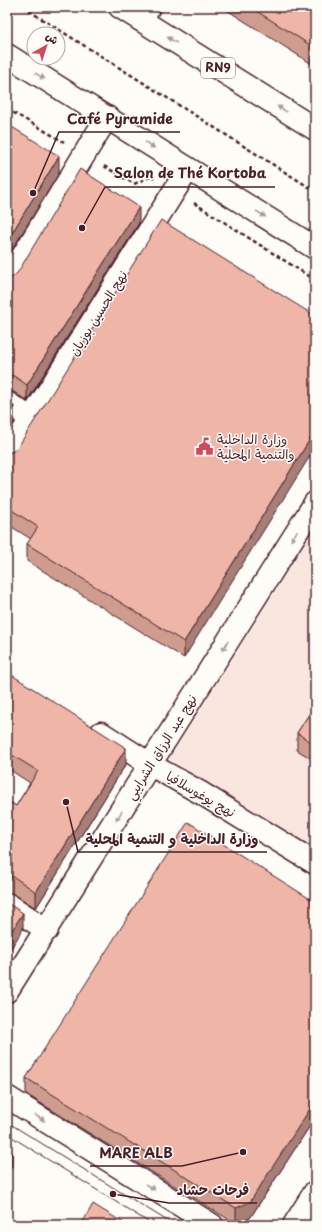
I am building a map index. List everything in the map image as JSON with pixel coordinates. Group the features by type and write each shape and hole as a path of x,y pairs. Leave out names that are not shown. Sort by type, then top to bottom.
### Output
{"street":[{"name":"RN9","path":"120,7 145,13 315,130"},
{"path":"7,55 315,248"},
{"path":"7,282 107,117"},
{"name":"نهج الحسين بوزيان","path":"7,457 188,169"},
{"path":"7,403 32,419"},
{"name":"نهج عبد الرزاق الشرايبي","path":"7,991 47,930 315,503"},
{"name":"نهج يوغوسلافيا","path":"85,723 150,765 201,793 315,863"},
{"path":"7,904 47,930"},
{"path":"7,1098 212,1225"},
{"path":"294,1225 315,1192"}],"path":[{"path":"23,7 315,191"}],"shaded area":[{"path":"315,528 315,851 169,759"}],"building":[{"path":"250,7 315,7 315,48"},
{"path":"7,124 59,156 7,241"},
{"path":"80,169 139,207 27,385 14,376 7,375 7,278 13,277 18,272"},
{"name":"وزارة الداخلية والتنمية المحلية","path":"161,220 315,316 315,431 184,642 27,544 38,527 7,507 7,453 12,452 18,447"},
{"path":"7,402 14,406 7,417"},
{"path":"7,672 126,748 36,892 14,877 7,876 7,800 16,806 38,771 7,752"},
{"path":"315,705 315,745 297,733"},
{"path":"188,822 315,902 315,1101 250,1202 236,1208 26,1078"},
{"path":"7,903 23,913 7,938"},
{"path":"7,1148 12,1152 7,1159"},
{"path":"93,1204 127,1225 81,1225"}],"tram line":[{"path":"7,1122 174,1225"},
{"path":"7,1134 153,1225"}],"place":[{"name":"Café Pyramide","path":"33,193"},
{"name":"Salon de Thé Kortoba","path":"82,228"},
{"name":"وزارة الداخلية والتنمية المحلية","path":"204,446"},
{"name":"وزارة الداخلية و التنمية المحلية","path":"66,802"},
{"name":"MARE ALB","path":"243,1152"},
{"name":"فرحات حشاد","path":"113,1194"}]}
